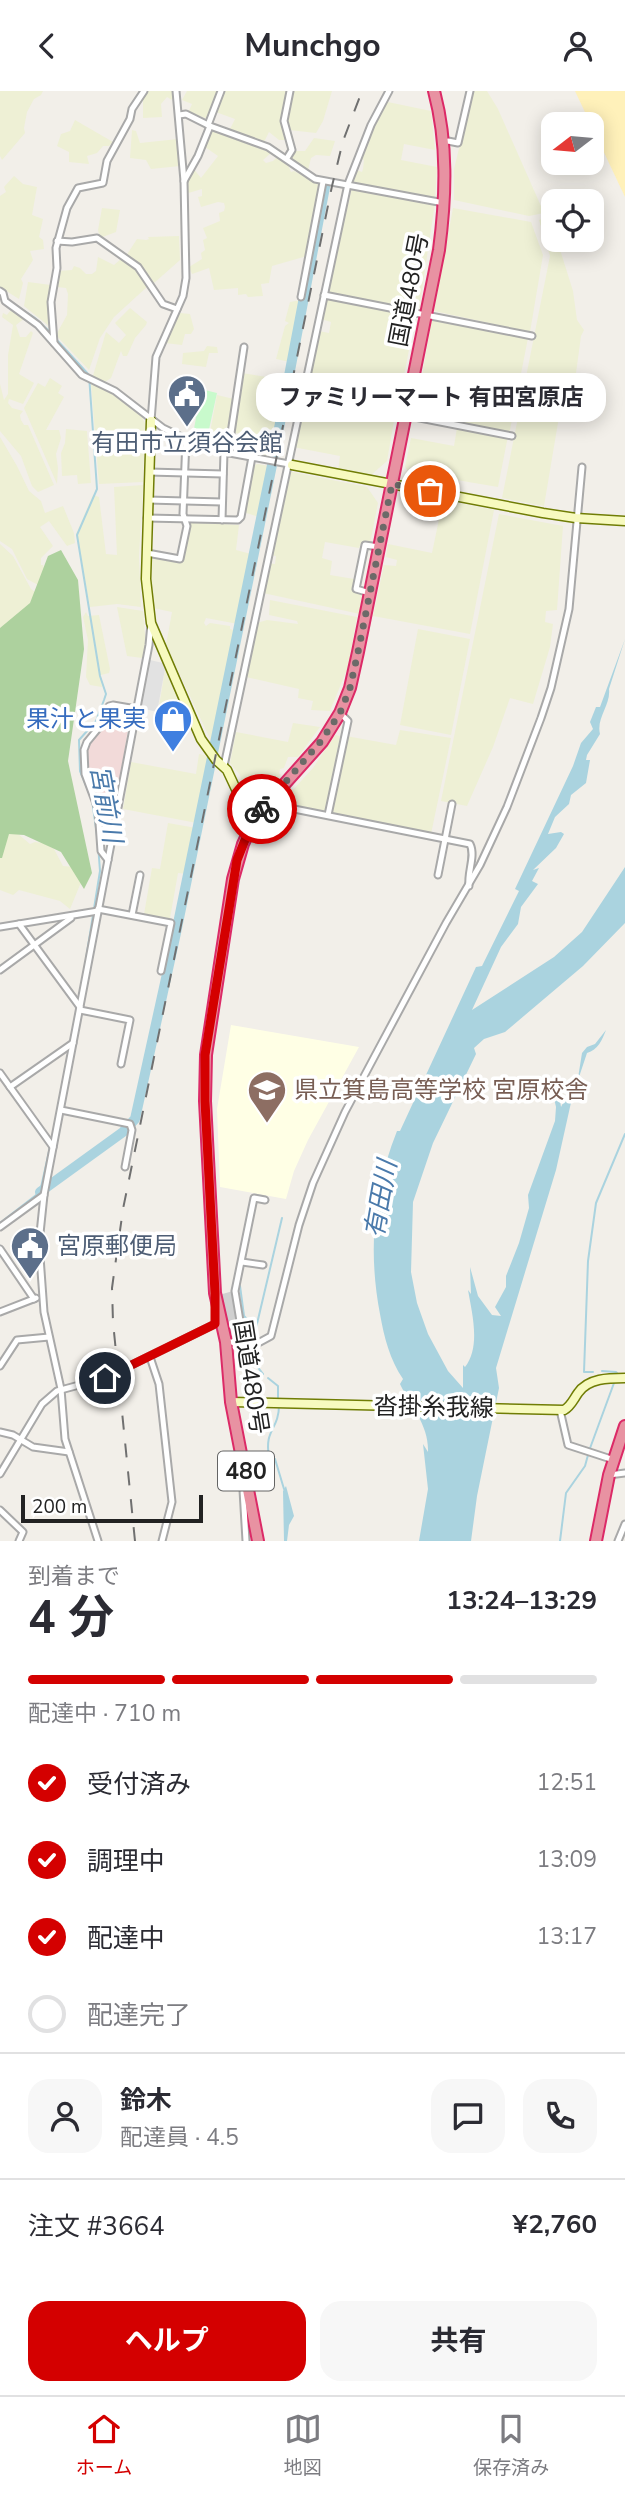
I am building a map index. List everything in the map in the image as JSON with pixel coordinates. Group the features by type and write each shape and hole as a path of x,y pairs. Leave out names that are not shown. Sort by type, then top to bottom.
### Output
{"highway":[{"name":"国道480号","path":"258,1541 227,1356 230,1343 215,1293 205,1055 233,879 243,844 256,817 321,741 340,713 350,688 426,315 445,203 443,143 434,91"},
{"path":"596,1541 609,1475 625,1426"}],"street":[{"path":"54,343 51,302 57,268 57,241 67,208 78,188 103,183 107,161 130,119 132,109 144,91"},
{"path":"98,1541 65,1439 61,1389 42,1296 40,1231 44,1195 149,645 151,623 146,589 148,500 156,357 183,296 186,278 184,181 176,91"},
{"path":"184,181 198,156 221,91"},
{"path":"287,158 292,150 284,121 290,91"},
{"path":"224,767 348,184 371,125 388,91"},
{"path":"443,143 458,143 470,91"},
{"path":"179,115 186,114 209,126 268,148 287,158 308,176 323,182 348,184 445,203"},
{"path":"301,297 323,182"},
{"path":"57,241 72,242 97,238 138,267 163,304 177,309"},
{"path":"0,291 5,301 33,320 82,375 115,391 151,421 186,439 226,452 290,465 576,518 625,521"},
{"path":"324,295 532,336"},
{"path":"222,520 223,474 244,347"},
{"path":"302,395 512,436"},
{"path":"147,553 180,559 187,526 183,501 186,439"},
{"path":"148,518 236,520 241,517 252,457"},
{"path":"230,1343 260,1342 271,1336 299,1226 329,1146 446,923 470,886 507,807 551,688 569,610 582,467"},
{"path":"149,472 223,474"},
{"path":"148,500 222,502"},
{"path":"151,623 198,732 210,752 234,781 242,802 256,817"},
{"path":"108,860 101,851 97,802 85,774 85,745 102,725 109,706 136,709"},
{"path":"328,815 348,720 340,713"},
{"path":"97,802 118,806"},
{"path":"267,803 470,844 470,886"},
{"path":"438,875 452,804"},
{"path":"132,915 140,875"},
{"path":"0,927 98,910 171,923 161,971"},
{"path":"0,970 74,916"},
{"path":"19,924 80,1009 130,1020 121,1064"},
{"path":"10,1087 74,1042"},
{"path":"0,1073 53,1147"},
{"path":"61,1110 130,1124 132,1130 125,1167"},
{"path":"0,1227 44,1195"},
{"path":"230,1343 240,1331 235,1291 254,1198 265,1200"},
{"path":"0,1249 34,1299"},
{"path":"242,1262 263,1265"},
{"path":"215,1293 215,1324 227,1356"},
{"path":"0,1312 42,1296"},
{"path":"0,1474 42,1404 61,1389 98,1381 215,1324"},
{"path":"0,1366 20,1339 49,1337"},
{"path":"150,1357 159,1384 172,1502 162,1541"},
{"path":"614,1460 568,1445 558,1410 570,1406 580,1390 588,1384 625,1378"},
{"name":"沓掛糸我線","path":"236,1402 558,1410"},
{"path":"0,1432 22,1439 33,1447 69,1452"},
{"path":"609,1475 625,1473"},
{"path":"246,1541 243,1490 250,1489"},
{"path":"0,1510 23,1532 19,1541"},
{"path":"618,1541 624,1525"}],"shaded area":[{"path":"0,91 43,91 34,99 27,112 25,133 2,160 0,156"},
{"path":"148,91 172,91 172,100 167,97 161,104 162,117 143,118 143,99"},
{"path":"187,91 288,91 283,120 287,140 279,140 269,132 263,144 229,131 235,119 213,111 208,119 200,116 198,118 188,113 192,104 182,100"},
{"path":"292,91 332,91 323,121 316,133 289,130 286,125"},
{"path":"473,91 487,91 498,109 541,206 541,214 529,216 454,200 454,169"},
{"path":"383,101 431,111 435,150 404,144 401,160 437,167 435,200 353,182 357,170 362,172 364,160 359,158"},
{"path":"75,120 113,142 87,156 89,164 69,162 69,152 57,146 61,134 70,131"},
{"path":"132,130 136,131 140,143 178,139 180,166 151,169 146,160 130,158"},
{"path":"210,130 271,153 263,160 266,163 278,156 291,172 294,171 321,185 307,256 272,266 269,283 261,284 263,296 238,295 238,288 214,290 209,268 192,274 189,267 202,259 201,253 205,250 203,240 207,238 203,228 220,221 219,213 224,211 225,207 224,203 218,202 201,207 198,197 202,196 202,189 185,194 184,185 193,168 201,178 218,156 205,147"},
{"path":"314,138 335,141 330,156 316,155 311,158 308,170 305,171 288,159 295,151 305,151"},
{"path":"14,176 23,184 37,187 32,215 43,219 39,237 43,240 44,249 30,251 33,260 21,279 23,283 19,299 0,287 0,196 6,192 4,187"},
{"path":"352,188 435,203 419,310 327,292"},
{"path":"102,208 120,210 116,232 100,238 98,230"},
{"path":"453,208 531,222 543,255 530,332 434,311"},
{"path":"179,236 180,260 154,283 146,271 126,256 137,239"},
{"path":"549,252 561,252 573,291 577,320 584,330 574,388 564,387 544,506 502,498"},
{"path":"98,257 114,265 121,259 138,270 148,286 114,317 100,338 89,370 56,335 67,315 68,294 66,288 57,287 56,283 58,271 72,270 74,266 86,274 92,274 96,271"},
{"path":"28,282 51,285 49,326 24,306"},
{"path":"324,298 395,312 395,318 414,324 397,412 311,397 312,389 307,387 319,331 329,333 331,322 321,319"},
{"path":"301,300 290,362 276,359 285,326 289,323 285,321 290,302"},
{"path":"130,308 147,322 146,325 135,338 127,356 123,356 121,351 111,378 105,382 92,379 106,332 119,343 126,335 115,323"},
{"path":"10,311 25,318 16,325 20,337 26,337 31,331 33,333 19,374 34,383 23,404 9,399 8,403 12,408 23,411 21,420 24,425 28,425 54,485 38,492 32,486 21,456 0,431 0,384 4,400 8,394 8,355 13,325 2,317 3,313 7,315"},
{"path":"180,313 190,314 194,329 191,334 185,334 182,345 165,343"},
{"path":"432,318 528,338 509,435 415,417"},
{"path":"207,346 217,347 218,353 209,353 206,367 182,364 183,353 204,351"},
{"path":"242,373 286,380 272,458 250,455 252,436 230,432 227,450 208,443 217,395 238,400"},
{"path":"50,378 62,386 58,393 64,397 46,430 59,430 61,438 56,454 57,484 24,408 38,383 45,387"},
{"path":"91,383 104,388 142,417 145,424 143,482 99,484"},
{"path":"303,399 395,415 387,461 371,475 338,471 340,456 293,447"},
{"path":"457,428 508,436 498,487 439,477 436,489 413,485 415,481 405,467 411,438 454,446"},
{"path":"66,429 87,431 91,483 78,484 77,475 62,476 61,453"},
{"path":"0,437 29,491 41,501 45,513 63,506 74,533 75,543 67,546 49,521 40,527 53,546 41,558 44,569 40,586 27,579 12,549 0,541"},
{"path":"252,465 269,466 259,517 243,512"},
{"path":"287,471 367,487 378,503 370,544 361,543 359,548 325,542 322,558 332,561 330,575 354,579 353,590 362,593 360,614 263,593 267,563 275,564 276,556 270,555"},
{"path":"143,485 139,557 141,607 117,604 90,607 76,534 93,495 99,497 106,554 117,555 114,487"},
{"path":"443,500 494,510 470,634 373,616 384,565 396,566 397,560 386,557 388,544 432,553"},
{"path":"499,514 563,526 557,610 546,611 545,622 553,624 550,647 533,704 510,698 493,747 467,806 441,801"},
{"path":"191,522 239,525 236,550 251,554 238,624 206,618 204,623 206,626 210,623 230,626 230,629 236,631 212,743 166,645 172,612 153,608 149,578 148,557 182,561"},
{"path":"0,544 13,556 35,592 26,614 0,633"},
{"path":"270,600 357,617 348,667 330,711 311,710 313,701 298,698 299,689 246,677 257,623 267,620 298,624 297,621 269,615"},
{"path":"117,607 143,611 146,646 142,658 127,656"},
{"path":"86,612 88,616 99,615 110,669 109,673 101,675 102,687 90,685 86,677 88,640 83,617"},
{"path":"418,629 470,639 451,735 400,725"},
{"path":"150,660 163,663 165,669 157,712 141,708"},
{"path":"165,670 187,717 158,712"},
{"path":"109,707 131,710 116,803 97,799 88,779 86,749"},
{"path":"293,723 320,727 298,757 288,757 284,768 280,769 281,775 269,788 242,782 230,763 236,732 288,742"},
{"path":"400,730 451,738 431,834 332,814 346,736 396,745"},
{"path":"335,735 340,736 326,812 280,804 313,768"},
{"path":"199,754 209,760 197,823 123,809 131,762 196,774"},
{"path":"168,823 196,828 188,874 178,873 169,924 143,920 152,868 160,869"},
{"path":"18,834 30,844 43,843 54,849 63,866 74,867 82,880 70,909 60,901 19,890 13,895 0,890 0,858 5,835"},
{"name":"県立箕島高等学校 宮原校舎","path":"231,1025 359,1047 308,1140 294,1171 286,1199 220,1187 217,1109"},
{"path":"233,1291 240,1333 229,1335 219,1295"}],"green space":[{"path":"188,386 217,393 206,443 192,439 196,418 179,414 184,389"},
{"path":"61,550 78,580 84,649 68,761 92,873 84,889 61,852 24,835 9,834 0,858 0,628 30,603 48,556"}],"sand":[{"path":"575,91 625,91 625,197 604,152 604,112 585,112"}],"water":[{"name":"有田川","path":"625,639 600,722 600,734 587,755 586,760 590,760 586,783 571,795 569,804 555,817 548,834 564,834 556,848 533,870 539,868 532,881 538,884 521,907 518,924 501,947 472,1010 554,957 582,932 625,867 625,923 583,966 505,1032 484,1039 474,1048 476,1054 433,1143 413,1202 411,1272 417,1303 428,1334 448,1371 463,1388 463,1365 465,1367 470,1359 474,1340 468,1290 471,1294 470,1267 478,1296 492,1315 501,1316 495,1307 506,1287 506,1276 529,1208 528,1195 555,1121 556,1107 552,1089 557,1081 561,1107 578,1078 582,1053 595,1044 606,1030 597,1047 587,1053 572,1098 556,1170 496,1368 499,1388 477,1496 471,1541 419,1541 428,1489 423,1444 428,1452 428,1442 426,1433 400,1384 403,1379 388,1348 376,1291 375,1221 383,1176 397,1131 400,1131 476,967 482,966 519,891 515,889 573,766 581,743 593,729 590,722 596,707 600,707"},
{"path":"286,1486 294,1516 289,1525 287,1541 284,1541 283,1491"}],"waterway":[{"path":"40,1192 123,1132 135,1119 272,465 325,187"},
{"name":"宮前川","path":"8,300 50,332"},
{"name":"宮前川","path":"56,339 89,375 97,489 77,535 100,676 106,694 96,721 79,740 80,771 92,800 97,835"},
{"name":"宮前川","path":"86,959 100,871 98,844"},
{"path":"593,1372 584,1372 588,1261 596,1203 625,1134"},
{"name":"宮前川","path":"0,1223 40,1192 50,1147"},
{"path":"256,1328 282,1218"},
{"path":"240,1286 244,1316 256,1328"},
{"path":"254,1346 257,1365 263,1374"},
{"path":"602,1371 616,1372 619,1375"},
{"path":"268,1378 278,1386 278,1400"},
{"path":"589,1451 614,1383"},
{"path":"279,1405 268,1448 269,1457 275,1459 284,1489"},
{"path":"560,1541 566,1493 585,1466 588,1455"}],"railway":[{"path":"135,1541 113,1322 112,1288 123,1209 332,186 343,141 362,91"}],"way so far":[{"path":"262,809 321,741 340,713 350,688 392,484 430,491"}],"place":[{"name":"有田市立須谷会館","path":"187,428"},
{"name":"ファミリーマート 有田宮原店","path":"430,491"},
{"name":"果汁と果実","path":"173,753"},
{"name":"県立箕島高等学校 宮原校舎","path":"267,1124"},
{"name":"宮原郵便局","path":"30,1280"}],"route":[{"path":"105,1378 215,1324 205,1055 237,860 249,830 262,809"}]}
